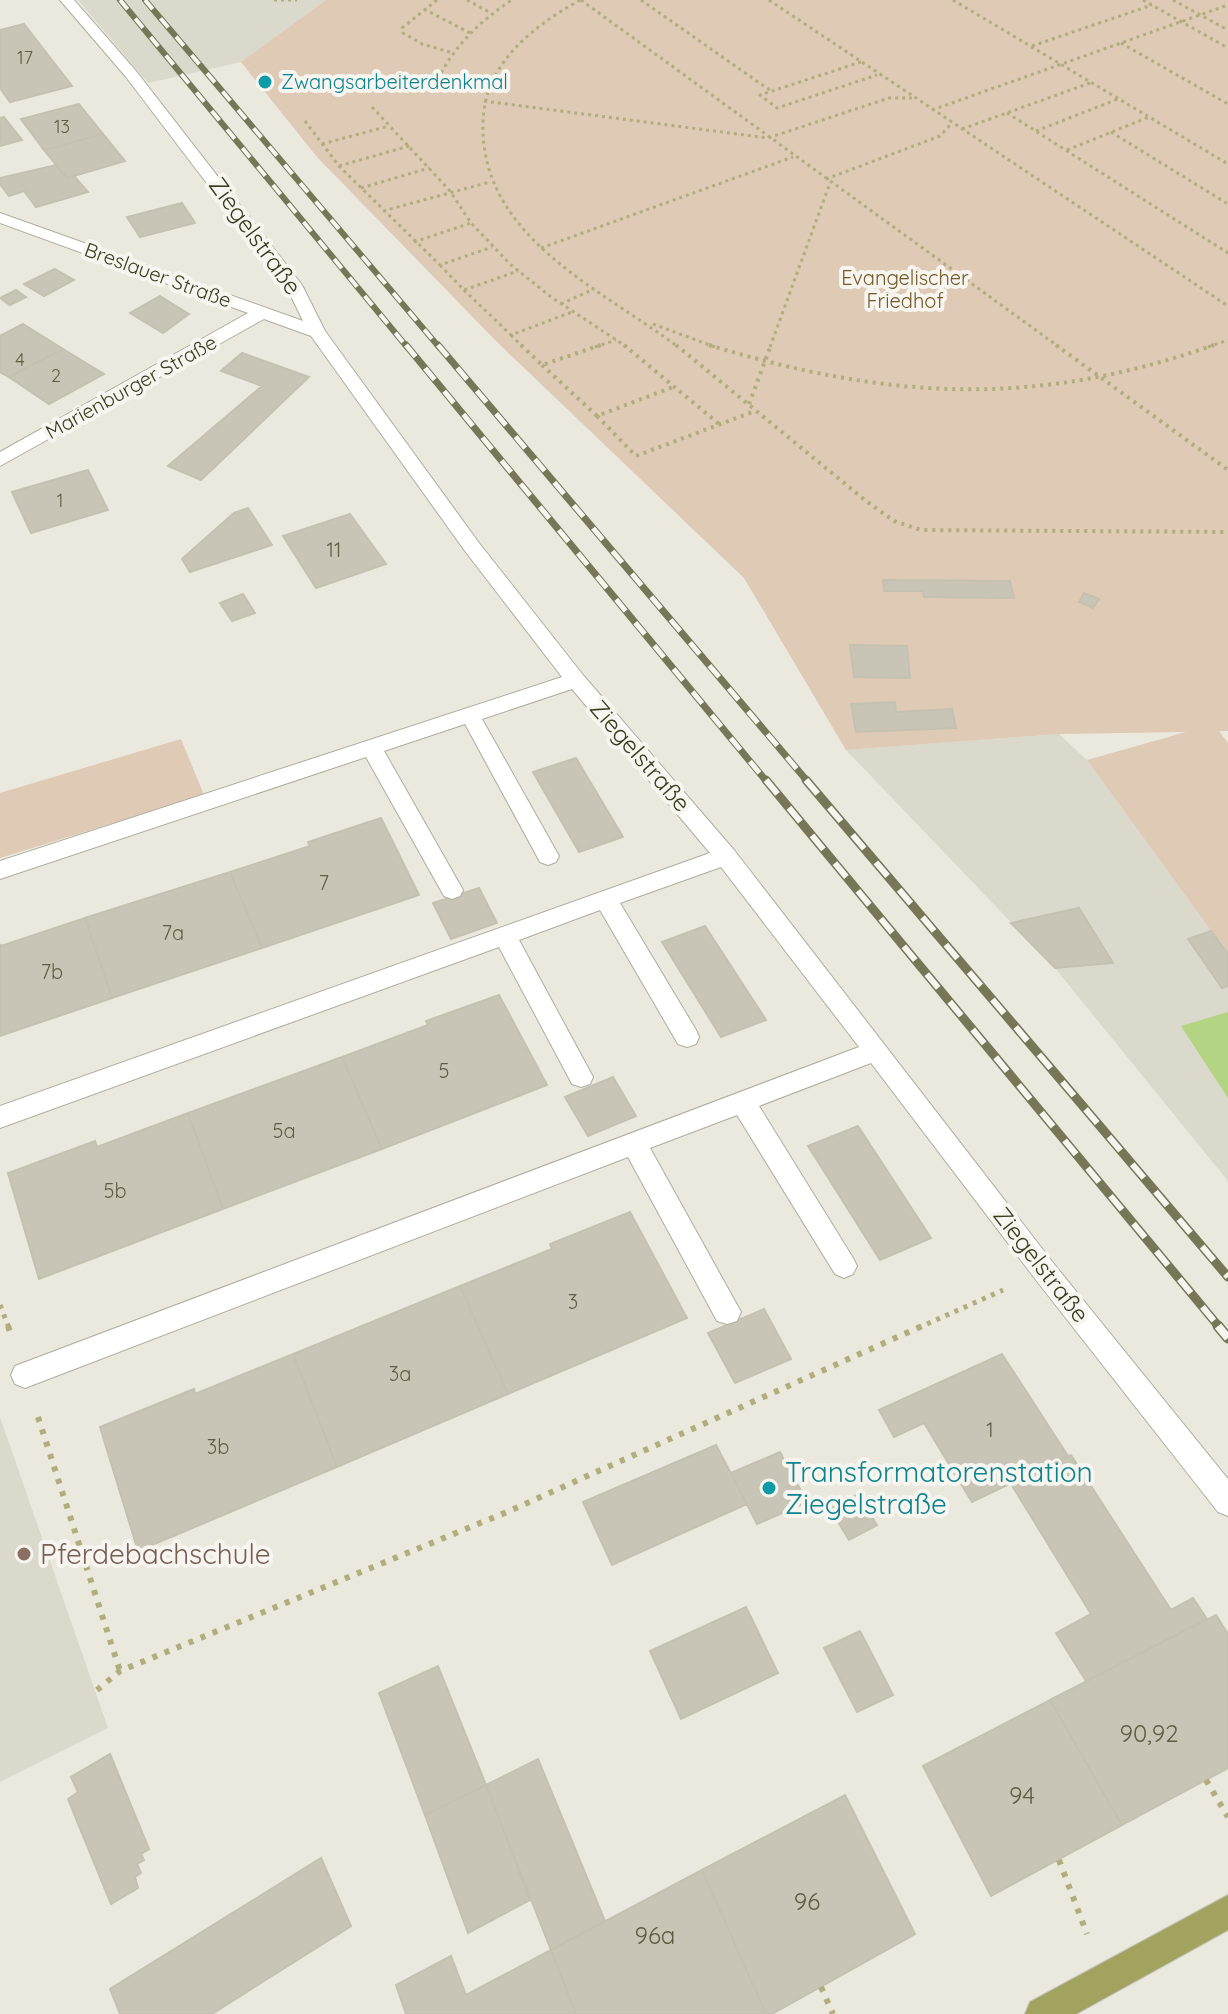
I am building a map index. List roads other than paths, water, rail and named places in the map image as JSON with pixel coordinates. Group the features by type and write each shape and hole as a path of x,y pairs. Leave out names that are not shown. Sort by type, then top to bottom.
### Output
{"main road":[{"path":"1042,2014 1228,1912"}],"street":[{"name":"Ziegelstraße","path":"67,0 131,74 296,289 317,332 472,547 576,680 726,856 1045,1272 1228,1502"},
{"name":"Breslauer Straße","path":"0,218 317,332"},
{"name":"Marienburger Straße","path":"0,460 261,313"},
{"path":"0,870 576,680"},
{"path":"470,715 548,856"},
{"path":"371,748 452,890"},
{"path":"0,1117 726,856"},
{"path":"606,900 687,1037"},
{"path":"505,936 581,1077"},
{"path":"25,1375 876,1051"},
{"path":"743,1102 844,1266"},
{"path":"634,1143 727,1312"}],"railway":[{"path":"120,0 407,347"},
{"path":"145,0 439,347"},
{"path":"406,345 767,782"},
{"path":"438,345 808,782"},
{"path":"766,780 1220,1328"},
{"path":"806,780 1228,1277"},
{"path":"1218,1326 1228,1338"}],"place":[{"name":"Zwangsarbeiterdenkmal","path":"265,82"},
{"name":"Transformatorenstation Ziegelstraße","path":"769,1488"},
{"name":"Pferdebachschule","path":"24,1554"}],"park label":[{"name":"Evangelischer Friedhof","path":"905,290"}]}
